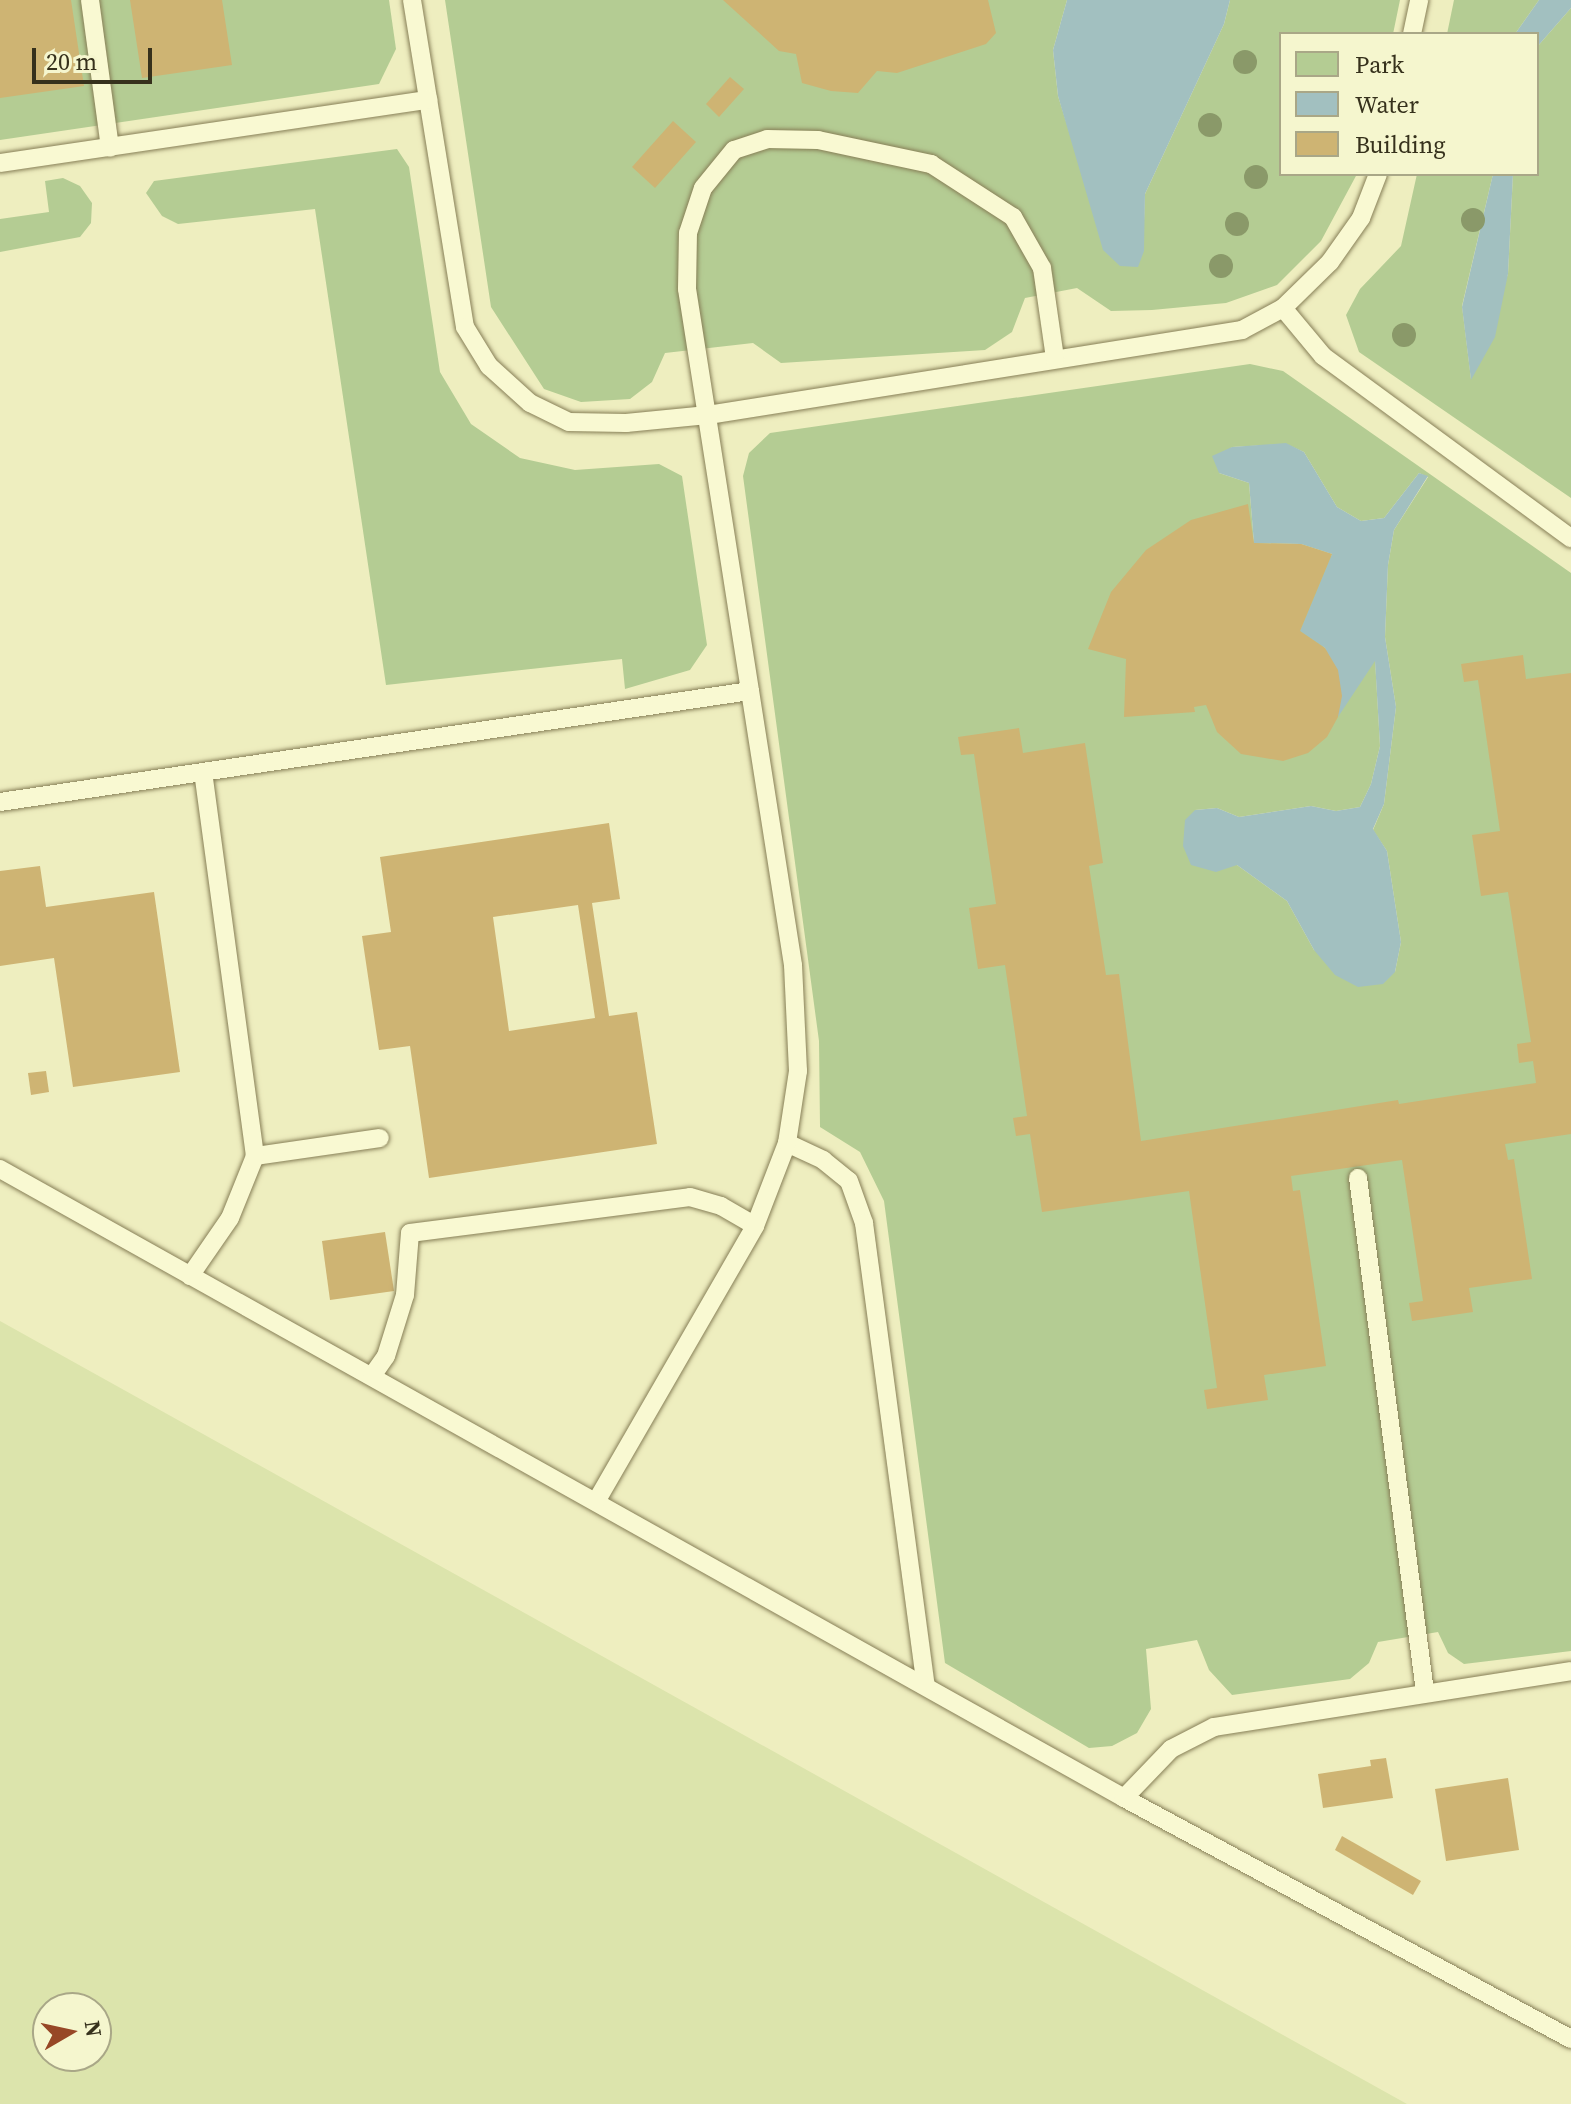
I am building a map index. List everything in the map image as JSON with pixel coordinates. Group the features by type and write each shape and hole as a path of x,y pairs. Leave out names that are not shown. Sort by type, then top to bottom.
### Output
{"lane":[{"path":"90,0 110,148"},
{"path":"412,0 465,327 489,366 530,403 569,422 626,423 708,415 1242,330 1283,308 1330,262 1361,218 1377,176"},
{"path":"1412,32 1419,0"},
{"path":"0,163 428,100"},
{"path":"597,1500 755,1226 787,1143 798,1071 793,965 687,289 688,233 703,188 734,150 767,139 818,140 931,164 978,189 1013,217 1042,268 1055,358"},
{"path":"1283,308 1323,356 1571,538"},
{"path":"0,802 750,691"},
{"path":"190,1276 230,1218 255,1156 203,773"},
{"path":"255,1156 380,1138"},
{"path":"787,1143 823,1160 849,1181 864,1223 926,1686"},
{"path":"0,1169 597,1500 1124,1798 1571,2039"},
{"path":"1358,1178 1425,1692"},
{"path":"372,1376 386,1356 405,1295 410,1233 690,1197 721,1206 755,1226"},
{"path":"1124,1798 1171,1749 1214,1727 1571,1671"}],"green space":[{"path":"0,0 389,0 396,49 379,84 0,140"},
{"path":"445,0 1067,0 1053,50 1058,96 1074,147 1144,221 1145,194 1224,24 1230,0 1400,0 1393,32 1279,32 1279,176 1356,176 1321,241 1277,285 1226,303 1111,311 1077,288 1025,298 1012,332 985,350 781,363 753,343 665,353 652,382 630,399 581,402 544,389 491,307"},
{"path":"1454,0 1539,0 1516,32 1447,32"},
{"path":"1571,8 1571,498 1359,352 1346,315 1360,289 1401,246 1417,176 1493,176 1462,306 1471,379 1508,274 1513,176 1539,176 1539,45"},
{"path":"397,149 409,167 440,372 471,424 520,458 575,470 659,464 682,476 707,645 690,670 625,689 622,659 386,685 315,209 178,224 162,216 146,193 154,181"},
{"path":"63,178 80,186 92,203 91,223 80,237 0,252 0,219 49,212 45,181"},
{"path":"1250,364 1283,371 1571,573 1571,1651 1464,1664 1448,1653 1438,1632 1378,1642 1369,1663 1350,1679 1232,1695 1209,1670 1197,1640 1146,1649 1151,1709 1137,1733 1112,1746 1089,1748 945,1663 884,1201 860,1152 820,1127 819,1041 743,476 749,453 770,433","holes":["1286,444 1304,452 1337,507 1361,521 1384,518 1419,473 1428,477 1394,530 1388,565 1385,637 1396,707 1384,804 1373,830 1387,851 1401,942 1395,972 1314,950 1287,901 1237,865 1195,810 1217,808 1239,817 1311,806 1336,811 1360,807 1371,784 1380,746 1375,659 1339,714 1325,648 1314,638 1332,554 1301,544 1254,543 1249,483 1219,473 1232,447"]},
{"path":"0,1321 1407,2104 0,2104"}],"water":[{"path":"1067,0 1230,0 1224,24 1145,194 1144,251 1138,267 1120,266 1103,250 1058,96 1053,50"},
{"path":"1539,0 1571,0 1571,8 1539,45 1539,32 1516,32"},
{"path":"1493,176 1513,176 1508,274 1495,337 1471,380 1462,307"},
{"path":"1286,443 1304,452 1337,507 1361,521 1384,518 1419,473 1428,476 1394,530 1388,565 1385,637 1396,707 1384,804 1373,829 1387,851 1401,942 1395,972 1383,984 1358,987 1335,975 1314,950 1287,901 1237,865 1216,872 1191,865 1183,846 1185,820 1195,810 1217,808 1239,817 1311,806 1336,811 1360,807 1371,784 1380,746 1375,661 1338,717 1325,648 1300,631 1332,554 1301,544 1254,543 1249,483 1219,473 1212,456 1232,447"}],"building":[{"path":"0,0 71,0 84,86 0,98"},
{"path":"130,0 222,0 232,65 142,78"},
{"path":"723,0 988,0 996,33 986,44 897,73 877,71 858,93 831,91 802,83 796,54 779,51"},
{"path":"730,77 744,89 719,117 706,104"},
{"path":"673,121 696,142 655,188 632,167"},
{"path":"1248,504 1254,543 1301,544 1332,554 1300,631 1325,648 1338,670 1342,696 1338,717 1327,737 1308,753 1283,761 1241,754 1217,732 1206,705 1194,707 1195,712 1124,717 1126,659 1088,649 1111,592 1146,550 1191,520"},
{"path":"1523,655 1526,679 1571,673 1571,1134 1505,1144 1508,1160 1514,1159 1532,1279 1469,1288 1473,1312 1412,1321 1409,1303 1423,1301 1402,1160 1291,1176 1293,1191 1300,1190 1326,1366 1264,1375 1268,1400 1207,1409 1204,1390 1217,1388 1189,1191 1042,1212 1030,1134 1016,1136 1013,1118 1027,1116 1005,965 978,969 969,908 996,904 974,754 961,755 958,737 1019,728 1023,753 1085,743 1103,863 1089,866 1106,975 1119,974 1141,1141 1398,1100 1399,1104 1536,1083 1533,1061 1519,1063 1517,1044 1531,1042 1508,892 1481,896 1472,835 1500,831 1478,680 1464,682 1461,664"},
{"path":"609,823 620,899 592,903 609,1016 637,1012 657,1144 429,1178 410,1046 379,1050 362,936 391,932 380,857","holes":["578,905 595,1018 509,1031 493,917"]},
{"path":"40,866 46,907 154,892 180,1072 73,1087 54,958 0,966 0,871"},
{"path":"46,1071 49,1092 31,1095 28,1073"},
{"path":"385,1232 394,1291 330,1300 322,1241"},
{"path":"1386,1758 1393,1798 1323,1808 1318,1774 1371,1766 1370,1760"},
{"path":"1508,1778 1519,1850 1446,1861 1435,1789"},
{"path":"1342,1836 1421,1881 1413,1895 1335,1850"}]}
